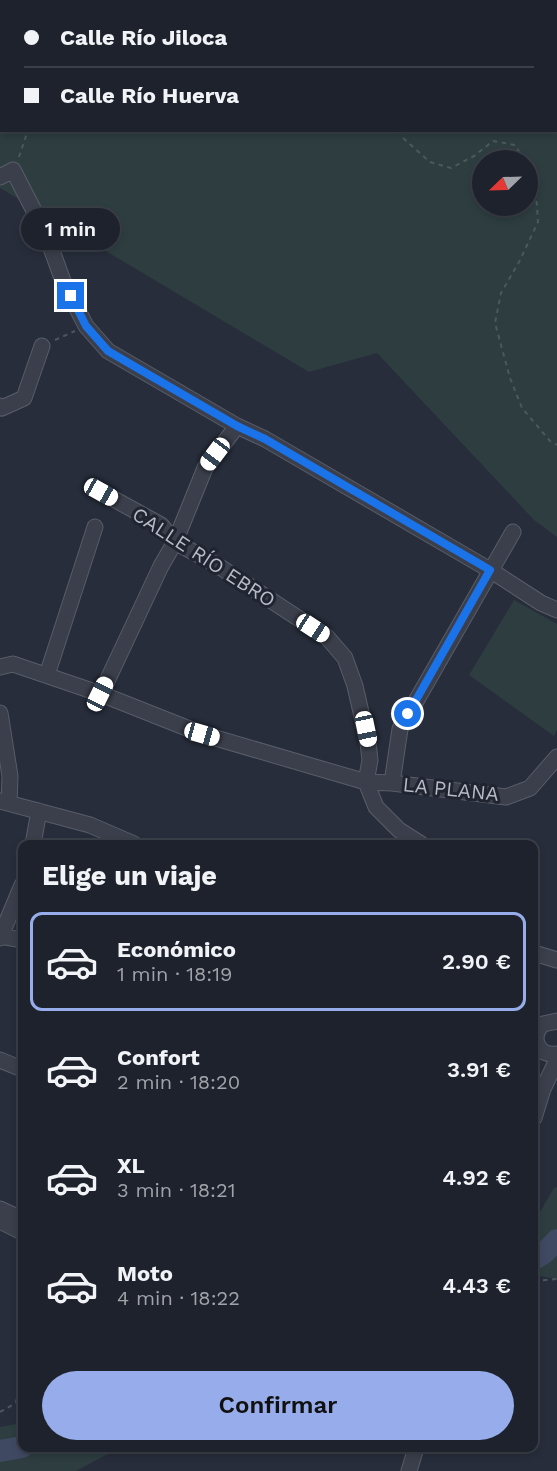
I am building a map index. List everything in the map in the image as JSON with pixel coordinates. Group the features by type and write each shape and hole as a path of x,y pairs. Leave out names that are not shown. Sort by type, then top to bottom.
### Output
{"street":[{"path":"7,174 46,234 63,281 86,326 108,351 237,426 265,439 490,570 541,603 557,610"},
{"path":"0,406 2,408 24,398 42,346"},
{"path":"100,694 175,542 205,468 237,426"},
{"name":"CALLE RÍO EBRO","path":"101,492 161,525 175,542 217,565 327,637 345,658 360,706 370,760 366,782"},
{"path":"47,675 95,527"},
{"path":"392,783 400,729 513,531"},
{"name":"LA PLANA","path":"0,667 12,664 100,694 202,734 366,782 506,797 530,788 557,757"},
{"path":"0,713 10,776 5,802 90,825 126,840"},
{"path":"366,782 376,807 399,830 415,840"},
{"path":"34,840 39,811"},
{"path":"18,894 0,937 18,939"},
{"path":"538,954 557,960"},
{"path":"538,1028 556,1019"},
{"path":"538,1045 548,1054 557,1054"},
{"path":"542,1051 543,1089"},
{"path":"0,1060 18,1067"},
{"path":"538,1105 557,1060"},
{"path":"0,1209 18,1217"},
{"path":"0,1221 18,1230"},
{"path":"409,1471 415,1452"}],"path":[{"path":"7,174 27,132"},
{"path":"400,132 402,137 430,162 451,168 472,157"},
{"path":"482,150 493,141 515,145 518,150"},
{"path":"538,216 538,222 519,262 501,293 495,323 510,378 522,408 550,441 557,445"},
{"path":"42,346 86,326"},
{"path":"538,1281 557,1279"},
{"path":"0,1412 16,1403 18,1391"}],"shaded area":[{"path":"0,132 557,132 557,537 534,520 377,353 309,372 0,188"},
{"path":"514,600 557,624 557,730 554,736 469,675"},
{"path":"557,1187 557,1279 538,1276 538,1215 554,1188"},
{"path":"18,1424 18,1452 120,1452 106,1455 76,1471 0,1471 0,1427"}],"waterway":[{"path":"538,1257 557,1240"},
{"path":"0,1451 18,1448"}],"route":[{"path":"71,296 86,326 108,351 490,570 408,714"}]}
